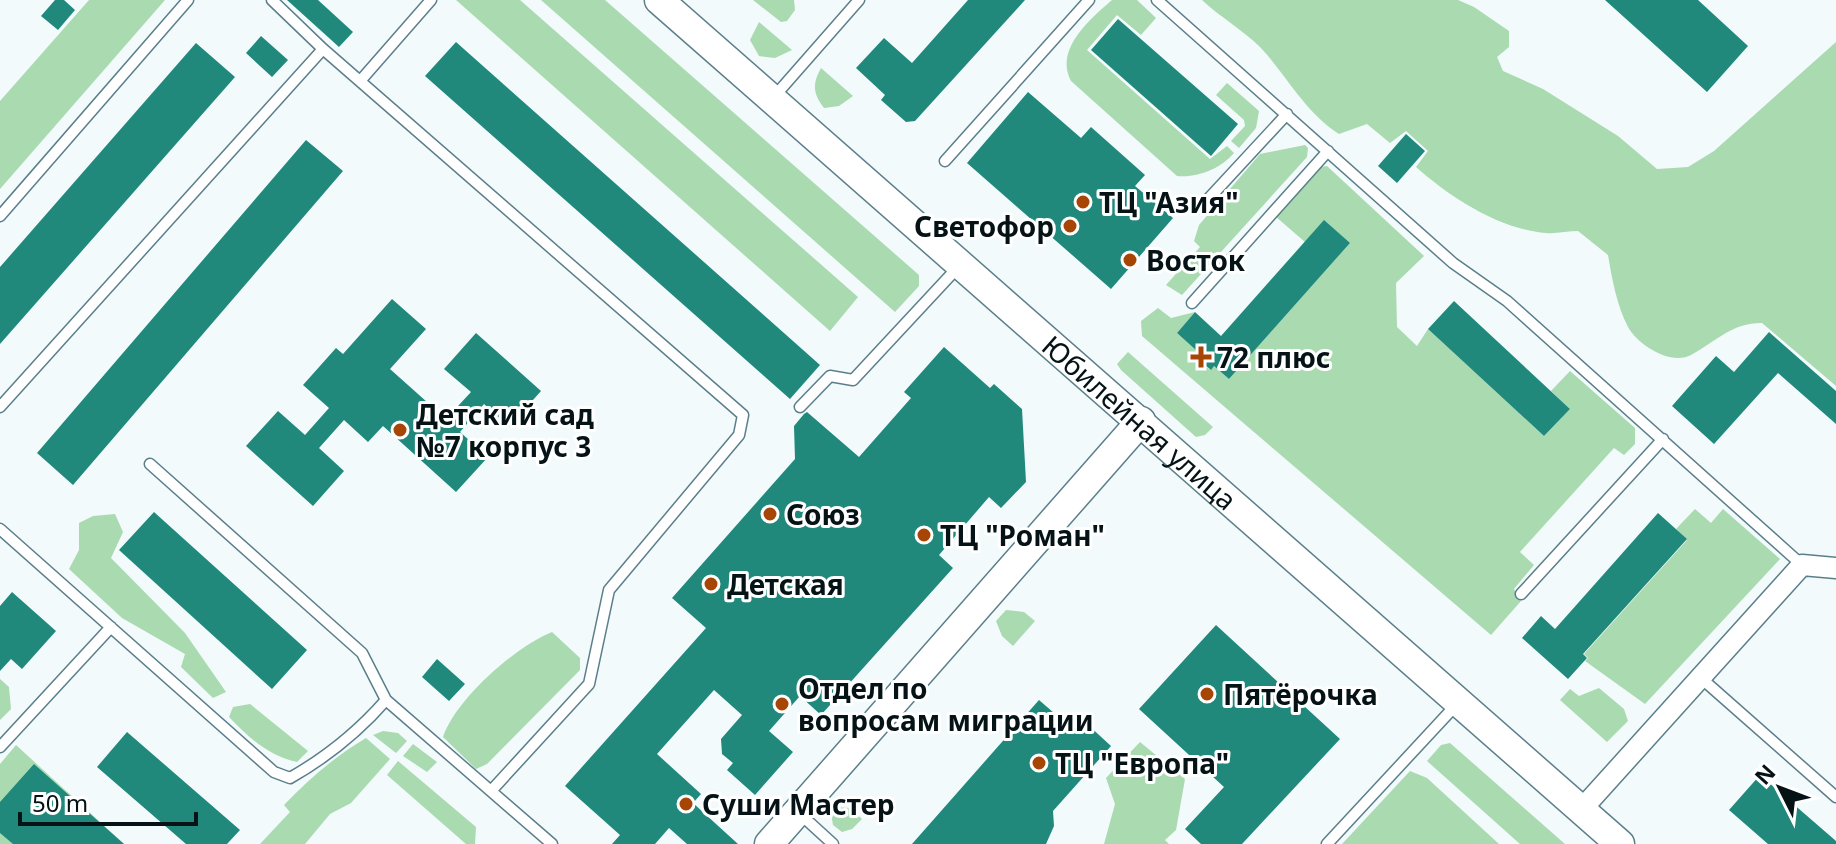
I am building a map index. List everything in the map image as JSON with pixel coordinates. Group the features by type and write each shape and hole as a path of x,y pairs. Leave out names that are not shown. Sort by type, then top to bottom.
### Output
{"main road":[{"name":"Юбилейная улица","path":"659,0 1620,844"},
{"path":"769,844 1141,421"}],"street":[{"path":"1581,810 1802,565 1836,568"}],"lane":[{"path":"0,216 188,0"},
{"path":"272,0 323,49 743,415 739,435 609,590 589,684 491,791"},
{"path":"361,80 431,0"},
{"path":"772,99 859,0"},
{"path":"945,161 1089,0"},
{"path":"1157,0 1453,263 1507,301 1802,565"},
{"path":"0,407 323,49"},
{"path":"1200,208 1287,114"},
{"path":"1192,303 1328,151"},
{"path":"800,407 830,376 853,380 961,264"},
{"path":"1521,594 1663,439"},
{"path":"150,464 362,653 386,700 552,844"},
{"path":"0,529 274,772 290,778 313,765 360,729 386,700"},
{"path":"0,747 111,627"},
{"path":"1701,678 1836,797"},
{"path":"1327,844 1459,702"},
{"path":"797,812 833,844"}],"green space":[{"path":"89,0 165,0 0,189 0,101"},
{"path":"456,0 520,0 858,297 830,331"},
{"path":"541,0 605,0 919,275 919,286 895,312"},
{"path":"753,0 794,0 795,10 787,21 781,22"},
{"path":"1112,0 1137,0 1156,18 1141,35 1117,15 1087,50 1210,159 1227,146 1234,153 1223,163 1201,174 1177,176 1071,81 1067,58 1071,47 1085,26"},
{"path":"1202,0 1458,0 1509,31 1509,47 1497,57 1503,71 1543,89 1618,136 1657,169 1688,167 1714,151 1836,42 1836,386 1762,323 1733,329 1683,358 1665,356 1647,347 1633,334 1624,319 1608,255 1578,231 1550,233 1528,230 1476,210 1416,167 1428,151 1406,131 1390,143 1367,124 1339,134 1306,104 1260,47"},
{"path":"759,22 792,50 775,58 759,56 750,40"},
{"path":"821,68 853,96 839,106 824,108 815,89"},
{"path":"1227,83 1259,111 1256,128 1239,148 1231,141 1245,126 1244,120 1216,95"},
{"path":"1305,145 1308,148 1307,157 1182,295 1166,285 1200,247 1194,241 1199,225 1260,154"},
{"path":"1327,166 1424,256 1396,283 1397,327 1417,346 1428,329 1544,436 1570,409 1551,391 1570,371 1635,428 1635,444 1624,455 1614,448 1520,552 1534,565 1514,589 1521,601 1491,635 1142,336 1141,321 1158,308 1171,318 1195,312 1177,333 1197,351 1194,355 1210,370 1214,366 1229,379 1350,243 1305,242 1275,216 1320,167"},
{"path":"1128,352 1213,427 1205,435 1196,437 1121,370 1117,364"},
{"path":"1695,509 1711,523 1723,509 1780,559 1645,704 1585,661 1588,658 1584,654 1687,540 1676,529"},
{"path":"115,514 123,532 111,558 185,633 226,692 213,698 181,667 185,654 122,618 69,569 79,550 79,523 93,516"},
{"path":"1006,610 1024,612 1035,621 1013,646 1002,636 996,621"},
{"path":"552,632 580,658 580,670 487,764 476,769 443,737 450,722 488,676 521,649"},
{"path":"0,679 9,687 11,709 0,720"},
{"path":"1599,688 1624,709 1628,721 1607,742 1560,700 1570,689 1579,696"},
{"path":"250,704 308,751 297,762 260,745 229,717 233,707"},
{"path":"383,731 398,733 407,741 396,753 373,735"},
{"path":"366,738 390,759 351,803 330,814 305,844 260,844 290,812 284,805 293,795 312,777"},
{"path":"1140,742 1185,779 1176,830 1165,840 1169,844 1104,844 1115,804 1106,778"},
{"path":"1450,743 1565,844 1520,844 1427,761 1441,745"},
{"path":"413,744 437,762 427,772 403,756"},
{"path":"16,745 124,844 0,844 0,764"},
{"path":"398,761 476,827 475,844 466,844 387,775"},
{"path":"1410,771 1427,778 1499,844 1342,844"},
{"path":"830,807 850,808 862,819 852,829 842,832 833,825"}],"building":[{"path":"55,0 64,0 75,10 58,30 41,16"},
{"path":"287,0 318,0 353,32 339,47"},
{"path":"968,0 1025,0 915,121 906,122 881,100 885,95 856,68 884,38 912,63"},
{"path":"1605,0 1698,0 1748,46 1707,92"},
{"path":"1118,19 1238,124 1211,156 1091,50"},
{"path":"261,36 288,60 272,77 246,53"},
{"path":"456,42 820,365 790,399 425,76"},
{"path":"196,43 235,77 0,344 0,267"},
{"name":"ТЦ \"Азия\"","path":"1028,92 1081,138 1091,127 1145,175 1135,186 1173,218 1111,289 967,163"},
{"path":"1406,134 1425,151 1397,183 1378,166"},
{"path":"306,140 343,171 73,485 37,453"},
{"path":"1324,220 1350,243 1229,379 1214,366 1211,370 1193,355 1197,351 1177,333 1195,312 1221,336"},
{"path":"392,299 426,329 390,369 446,419 471,392 444,369 476,333 541,391 509,427 484,404 460,432 488,457 456,492 383,426 368,442 344,420 319,448 344,471 313,506 246,446 278,411 305,435 329,408 303,385 336,348 343,354"},
{"path":"1454,301 1570,409 1544,436 1428,329"},
{"path":"1769,332 1836,391 1836,424 1778,373 1714,444 1672,406 1716,356 1734,372"},
{"path":"944,347 990,388 994,384 1022,409 1026,482 1001,508 989,497 939,555 953,568 821,715 800,696 769,731 793,752 755,795 727,770 733,763 722,754 721,739 742,715 714,690 657,754 701,794 693,803 738,844 687,844 669,828 655,844 612,844 620,835 565,786 706,628 672,598 795,459 794,426 804,414 807,412 859,457 911,398 904,392"},
{"path":"154,512 307,650 272,689 119,550"},
{"path":"1658,513 1687,539 1583,654 1587,658 1568,679 1522,638 1541,616 1555,629"},
{"path":"12,592 56,631 22,669 11,659 0,671 0,606"},
{"path":"1216,625 1340,739 1242,844 1201,844 1185,829 1224,787 1139,709"},
{"path":"437,659 465,684 449,701 422,677"},
{"name":"ТЦ \"Европа\"","path":"1039,700 1077,733 1086,723 1111,746 1053,811 1054,826 1046,844 912,844"},
{"path":"127,732 240,830 227,844 186,844 97,767"},
{"path":"34,764 124,844 13,844 0,833 0,802"},
{"path":"1760,775 1836,844 1768,844 1729,810"}],"place":[{"name":"ТЦ \"Азия\"","path":"1083,202"},
{"name":"Светофор","path":"1070,226"},
{"name":"Восток","path":"1130,260"},
{"name":"72 плюс","path":"1201,357"},
{"name":"Детский сад №7 корпус 3","path":"400,430"},
{"name":"Союз","path":"770,514"},
{"name":"ТЦ \"Роман\"","path":"924,535"},
{"name":"Детская","path":"711,584"},
{"name":"Пятёрочка","path":"1207,694"},
{"name":"Отдел по вопросам миграции","path":"782,704"},
{"name":"ТЦ \"Европа\"","path":"1039,763"},
{"name":"Суши Мастер","path":"686,804"}]}
